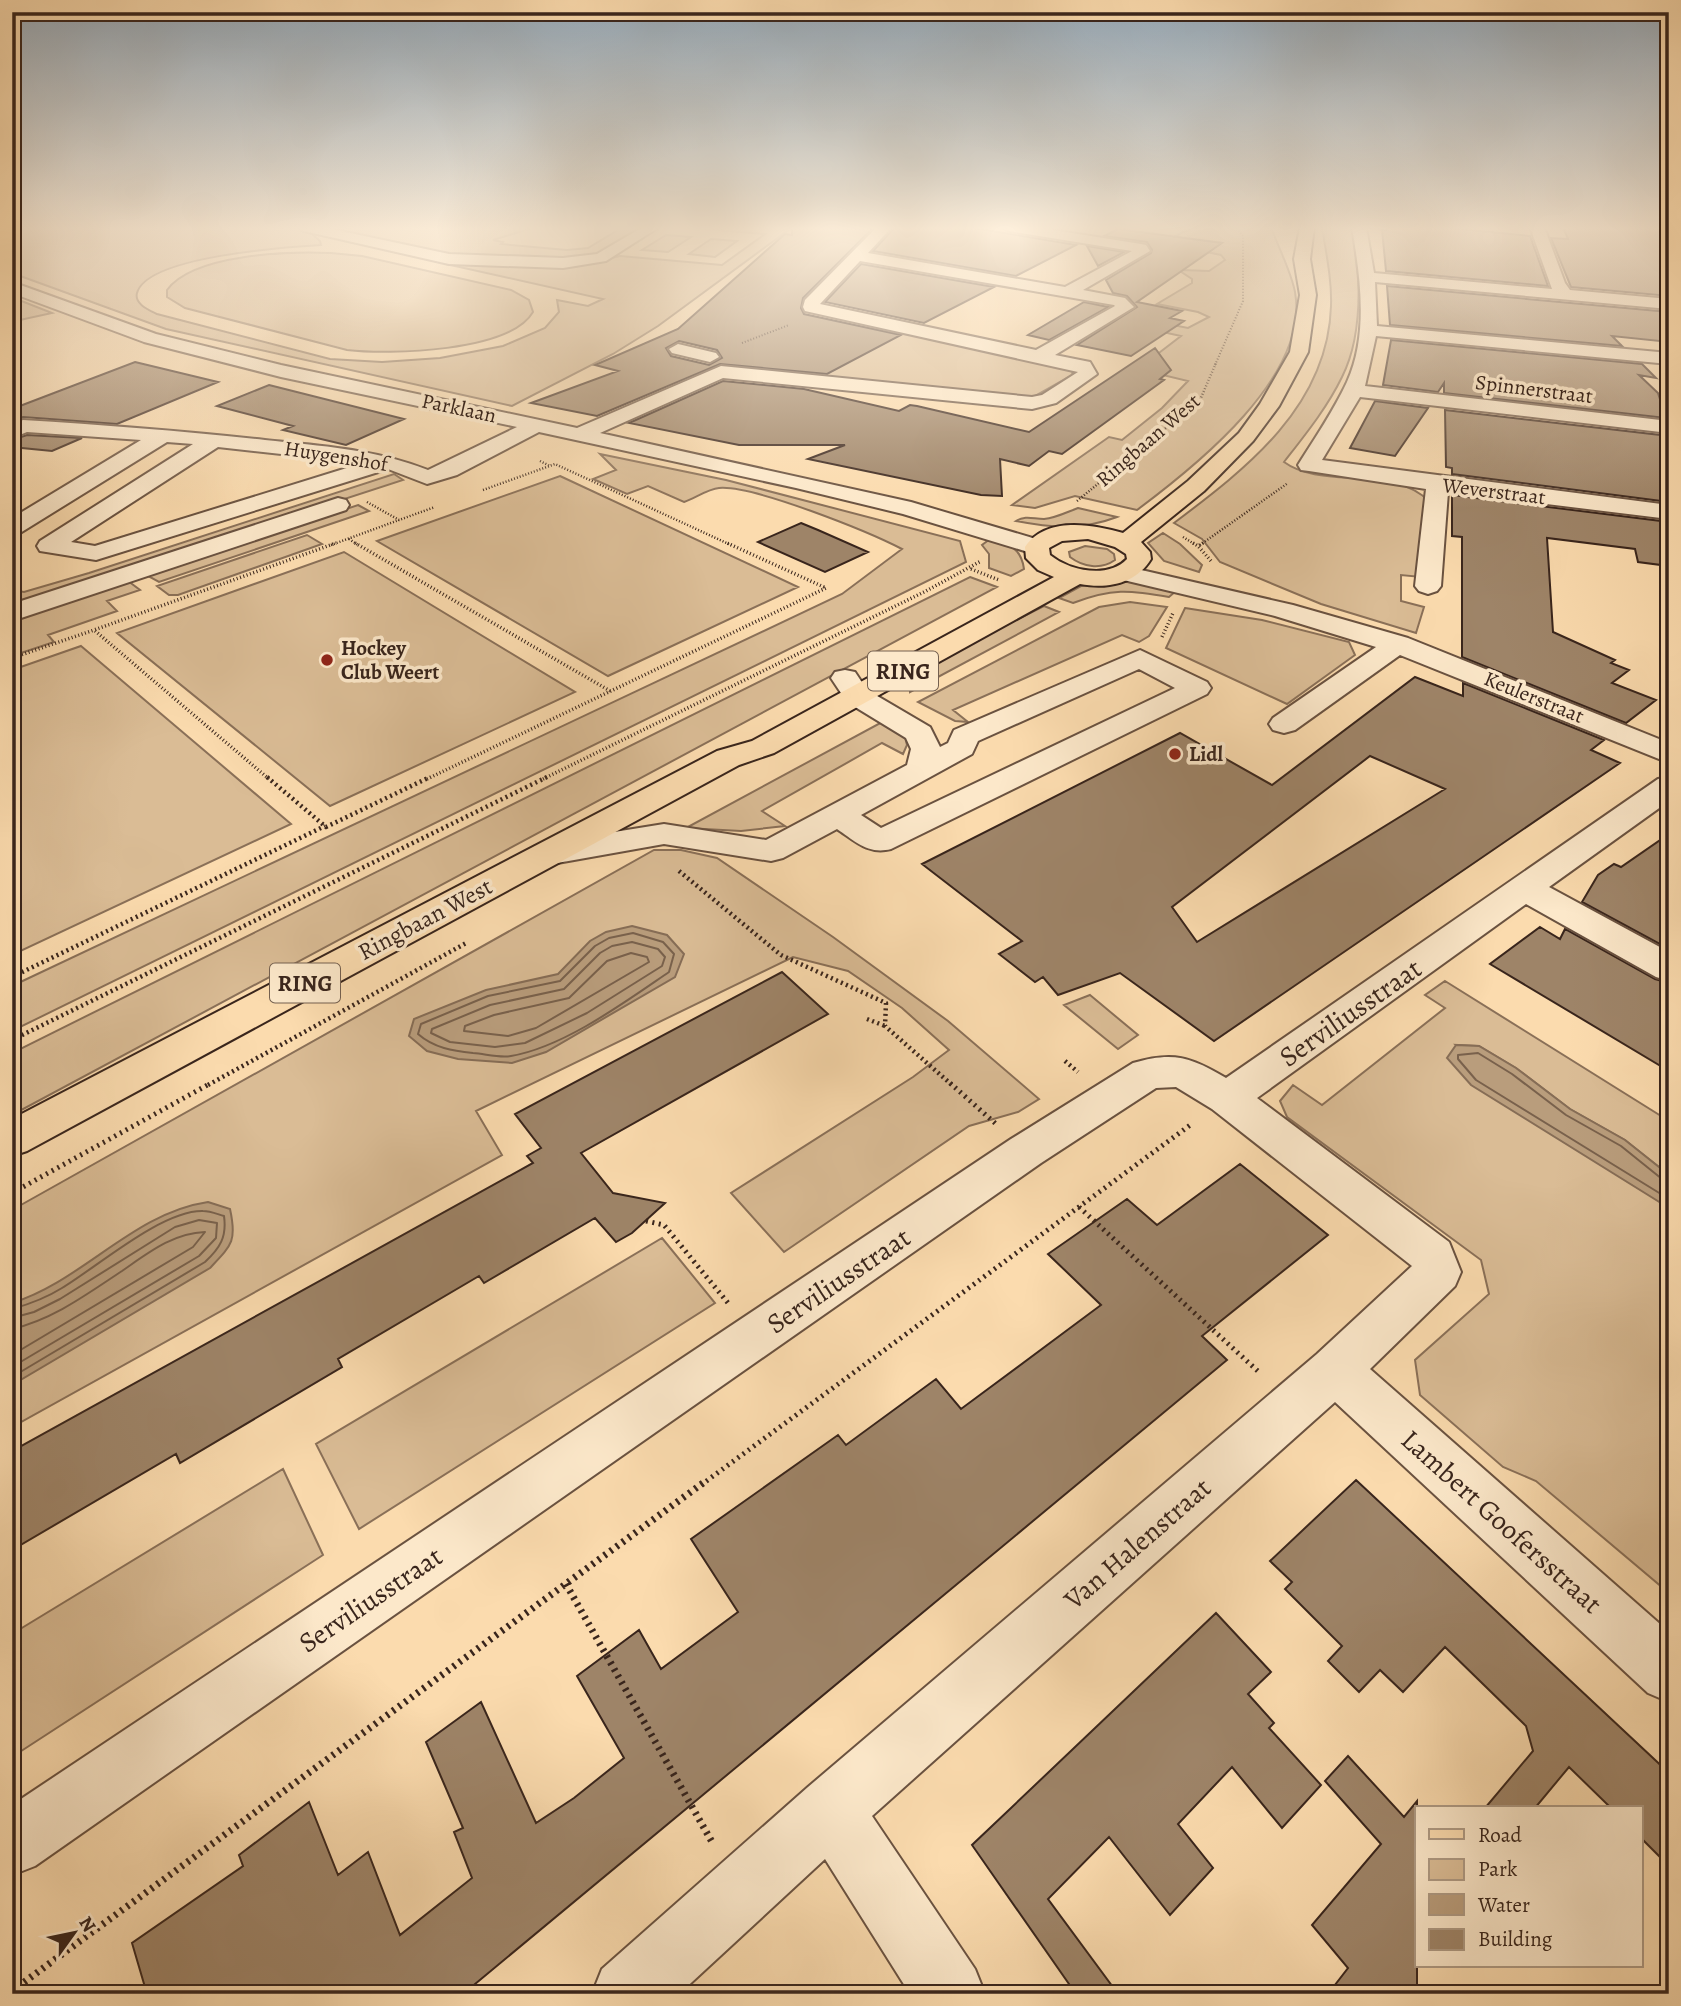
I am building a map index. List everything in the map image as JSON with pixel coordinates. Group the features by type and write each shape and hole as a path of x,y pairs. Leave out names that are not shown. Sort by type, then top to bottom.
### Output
{"main road":[{"name":"Ringbaan West","path":"1129,558 1153,523 1246,437 1269,406 1299,352 1304,321"},
{"name":"Ringbaan West","path":"1101,533 1133,516 1177,499"},
{"path":"1076,532 1101,533 1129,558 1097,578 1054,556 1076,532"},
{"name":"Ringbaan West","path":"12,1139 728,758 752,735 872,695 1054,556"}],"street":[{"name":"Parklaan","path":"101,321 150,338 281,371 796,481 911,509 1054,556"},
{"path":"678,349 718,359 1032,403 1049,399 1088,374 1083,366 873,321"},
{"path":"1038,357 1102,321"},
{"path":"1352,390 1362,366 1368,321"},
{"path":"1662,321 1663,327"},
{"path":"1368,330 1669,359"},
{"path":"578,435 718,359"},
{"name":"Spinnerstraat","path":"1352,390 1669,428"},
{"name":"Weverstraat","path":"1352,390 1309,466 1669,512"},
{"path":"393,488 449,470 537,425"},
{"name":"Huygenshof","path":"12,432 23,426 163,435 359,456 389,462 427,477"},
{"path":"12,528 163,435"},
{"path":"213,441 49,547 96,553 389,462"},
{"path":"1428,586 1438,484"},
{"path":"12,613 360,498"},
{"name":"Parklaan","path":"911,509 961,515 1054,556"},
{"name":"Keulerstraat","path":"1129,558 1270,606 1398,644 1520,690 1669,754"},
{"path":"1284,724 1398,644"},
{"path":"546,855 664,834 771,851 837,814 922,767 961,748 965,736 1140,658 1197,688 879,842 837,814"},
{"path":"872,695 965,736"},
{"path":"872,695 919,733 926,749 922,767"},
{"name":"Serviliusstraat","path":"12,1843 1026,1151 1146,1074 1182,1071 1227,1098 1669,786"},
{"path":"1526,889 1669,968"},
{"name":"Van Halenstraat","path":"627,1994 831,1810 1335,1370 1438,1272 1433,1256 1227,1098"},
{"name":"Lambert Goofersstraat","path":"1335,1370 1669,1672"},
{"path":"831,1810 950,1994"}],"path":[{"path":"718,359 797,321"},
{"name":"Ringbaan West","path":"1076,502 1200,401 1235,321"},
{"path":"540,461 551,466"},
{"path":"12,977 826,588 555,464 477,492"},
{"path":"360,498 399,520"},
{"path":"12,658 440,506"},
{"path":"12,1040 970,569 981,562 982,551 971,540 982,531"},
{"path":"348,538 610,691"},
{"path":"93,630 325,826"},
{"path":"664,834 667,861 781,955 886,1003 885,1026"},
{"path":"867,1019 885,1026 1026,1151"},
{"path":"12,1991 1227,1098"},
{"path":"1079,1207 1295,1405"},
{"path":"646,1221 664,1225 755,1336"},
{"path":"566,1584 740,1892"}],"green space":[{"path":"143,321 182,321 330,359 382,362 440,358 503,346 545,328 551,321 665,321 613,354 512,406 166,329"},
{"path":"234,321 524,321 500,336 447,348 391,352 347,350"},
{"path":"1150,321 1188,328 1202,321 1295,321 1285,355 1267,386 1244,416 1189,469 1137,510 1075,496 1035,508 1012,505 1109,437 1122,440 1162,408 1188,381 1138,369 1181,336 1117,322"},
{"path":"1329,321 1357,321 1354,342 1342,377 1315,421 1284,462 1318,475 1397,484 1415,491 1430,502 1421,577 1401,575 1401,601 1424,607 1416,633 1321,604 1220,562 1202,539 1174,523 1229,480 1279,431 1299,404 1315,374 1326,342"},
{"path":"896,330 1073,369 1072,375 1033,397 1023,398 819,376"},
{"path":"600,454 726,480 960,541 966,562 12,1031 12,986 842,594 902,549 811,511 736,489 715,489 684,502 648,486 627,494 593,479 616,470"},
{"path":"394,474 403,480 12,607 12,590 24,592 89,573"},
{"path":"560,476 798,587 608,676 377,541"},
{"path":"358,505 369,511 159,582 148,576"},
{"path":"1078,508 1117,517 1092,524 1067,526 1016,521 1026,518 1044,519"},
{"path":"1163,533 1180,544 1202,565 1199,572 1164,561 1148,543"},
{"path":"307,535 322,544 178,595 169,595 157,586"},
{"path":"990,539 1017,551 1024,569 1011,576 989,568 989,554 982,545"},
{"path":"1085,546 1107,549 1114,554 1115,560 1092,566 1070,557 1069,552"},
{"path":"344,552 575,692 330,806 117,633"},
{"path":"970,577 997,587 12,1115 12,1053"},
{"path":"128,581 140,590 107,601 117,611 48,635 54,642 12,656 12,619"},
{"path":"1140,582 1176,591 1169,597 1131,592 1110,593 1073,603 1059,598 1081,586"},
{"path":"1130,602 1167,607 1149,636 1139,642 1122,635 953,710 968,722 955,721 918,702 1099,607"},
{"path":"1044,606 1059,612 910,692 910,674"},
{"path":"1185,608 1262,620 1349,642 1355,655 1287,704 1166,648"},
{"path":"81,646 291,824 12,955 12,670"},
{"path":"884,721 905,737 907,745 903,754 882,743 762,811 785,826 741,831 686,828"},
{"path":"654,850 681,850 717,858 833,937 948,1021 1039,1099 1018,1112 969,1126 784,1252 731,1193 913,1077 949,1050 902,1008 848,971 793,957 476,1111 502,1155 12,1427 12,1210"},
{"path":"1445,981 1669,1121 1669,1175 1625,1140 1570,1109 1516,1068 1479,1046 1456,1045 1635,1185 1669,1208 1669,1593 1536,1481 1503,1467 1420,1395 1415,1360 1489,1294 1481,1260 1287,1117 1280,1101 1293,1085 1322,1105 1445,1008 1425,995"},
{"path":"1090,995 1138,1035 1118,1049 1064,1005"},
{"path":"662,1238 715,1303 359,1529 316,1444"},
{"path":"283,1469 323,1555 12,1757 12,1634"}],"water":[{"path":"632,926 667,935 684,954 675,977 546,1052 512,1063 458,1059 427,1051 409,1036 414,1019 486,990 558,974 590,941 606,932"},
{"path":"1456,1045 1479,1046 1516,1068 1570,1109 1625,1140 1669,1175 1669,1208 1471,1085 1447,1058"},
{"path":"208,1202 230,1209 233,1228 228,1248 210,1268 12,1385 12,1303 38,1293 62,1279 156,1219"}],"building":[{"path":"687,321 835,321 901,335 827,374 720,364 597,416 531,403 618,371 595,365 678,329","holes":["679,341 717,350 722,358 709,365 671,356 666,348"]},
{"path":"1052,321 1084,321 1049,340 1028,335"},
{"path":"1116,321 1184,321 1131,356 1077,345"},
{"path":"1390,321 1669,321 1669,342 1612,336 1622,346 1390,325"},
{"path":"1391,340 1642,364 1656,378 1639,375 1658,393 1666,418 1444,393 1444,383 1438,392 1383,385"},
{"path":"1155,348 1171,370 1160,379 1164,380 1062,454 1049,451 1029,466 1000,459 1002,496 981,495 808,459 845,445 739,445 629,423 723,381 804,389 899,411 910,405 917,406 1029,432"},
{"path":"135,362 218,382 117,424 23,417 12,421 12,409"},
{"path":"269,385 404,419 346,445 283,430 293,426 217,406"},
{"path":"1375,401 1428,408 1395,456 1350,448"},
{"path":"1445,410 1669,436 1669,502 1452,474 1452,468 1446,467"},
{"path":"27,435 82,438 52,451 12,447 12,440"},
{"path":"1452,495 1669,522 1669,566 1638,562 1635,549 1547,538 1553,632 1615,660 1611,663 1629,670 1612,683 1656,700 1626,723 1462,657 1462,537 1452,536"},
{"path":"801,523 868,552 825,572 758,542"},
{"path":"1415,677 1463,696 1463,683 1604,740 1591,750 1620,763 1214,1041 1120,973 1058,995 1043,977 1035,982 999,954 1022,941 922,864 1180,733 1272,785","holes":["1370,756 1445,789 1197,942 1172,907"]},
{"path":"1669,834 1669,949 1582,902 1598,875 1614,864 1621,867"},
{"path":"1540,927 1560,939 1565,929 1655,979 1669,983 1669,1071 1490,964"},
{"path":"782,972 828,1014 581,1153 613,1193 665,1203 632,1233 616,1242 595,1218 484,1283 479,1276 338,1359 342,1367 180,1463 176,1454 12,1550 12,1451 533,1163 527,1156 541,1148 515,1114"},
{"path":"1240,1164 1328,1235 1202,1336 1227,1360 463,1994 147,1994 132,1943 243,1866 239,1855 309,1802 338,1875 368,1852 400,1935 472,1878 454,1832 463,1828 426,1742 481,1702 536,1823 574,1798 624,1758 577,1676 639,1630 661,1669 738,1612 691,1539 838,1435 846,1445 936,1379 961,1409 1101,1305 1048,1254 1127,1199 1157,1225"},
{"path":"1356,1480 1669,1773 1669,1866 1642,1839 1642,1806 1609,1806 1569,1767 1537,1806 1487,1806 1533,1751 1526,1726 1445,1647 1403,1692 1380,1670 1359,1692 1328,1661 1342,1646 1285,1589 1292,1582 1270,1561"},
{"path":"1216,1613 1271,1672 1248,1694 1274,1723 1269,1728 1321,1785 1282,1828 1232,1767 1178,1824 1213,1868 1170,1915 1109,1837 1048,1899 1118,1994 1076,1994 972,1845"},
{"path":"1348,1756 1404,1817 1417,1801 1417,1994 1328,1994 1348,1968 1312,1925 1381,1844 1325,1781"}],"place":[{"name":"Hockey Club Weert","path":"327,660"},
{"name":"Lidl","path":"1175,754"}]}
